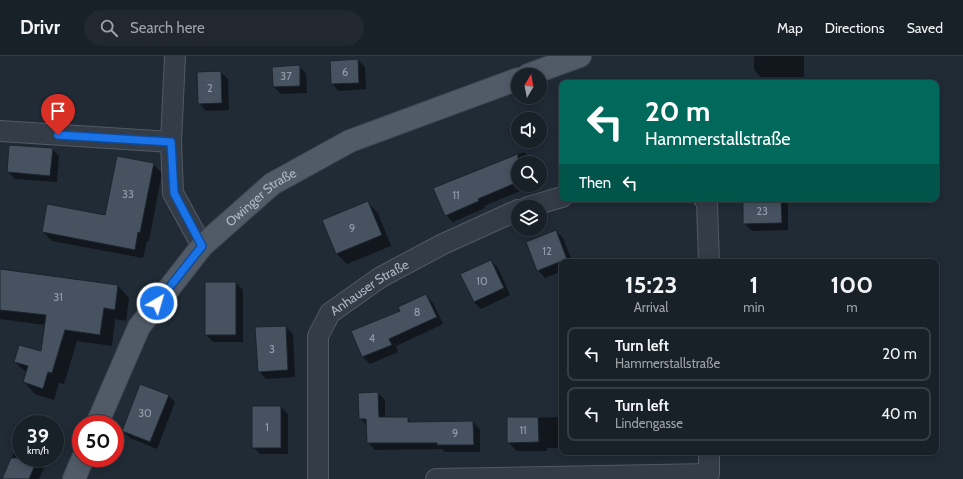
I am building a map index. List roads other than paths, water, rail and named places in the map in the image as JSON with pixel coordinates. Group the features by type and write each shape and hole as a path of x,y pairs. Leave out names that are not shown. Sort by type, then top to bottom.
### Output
{"main road":[{"path":"547,68 580,56"},
{"name":"Owinger Straße","path":"101,415 140,327 202,246 272,184 350,142 511,82"},
{"path":"74,479 79,467"}],"street":[{"path":"175,56 171,142 174,193 202,246"},
{"path":"0,131 171,142"},
{"path":"547,201 559,198"},
{"path":"706,202 709,259"},
{"name":"Anhauser Straße","path":"318,479 318,336 330,313 388,273 443,244 511,213"},
{"path":"436,479 709,474 709,455"}]}
